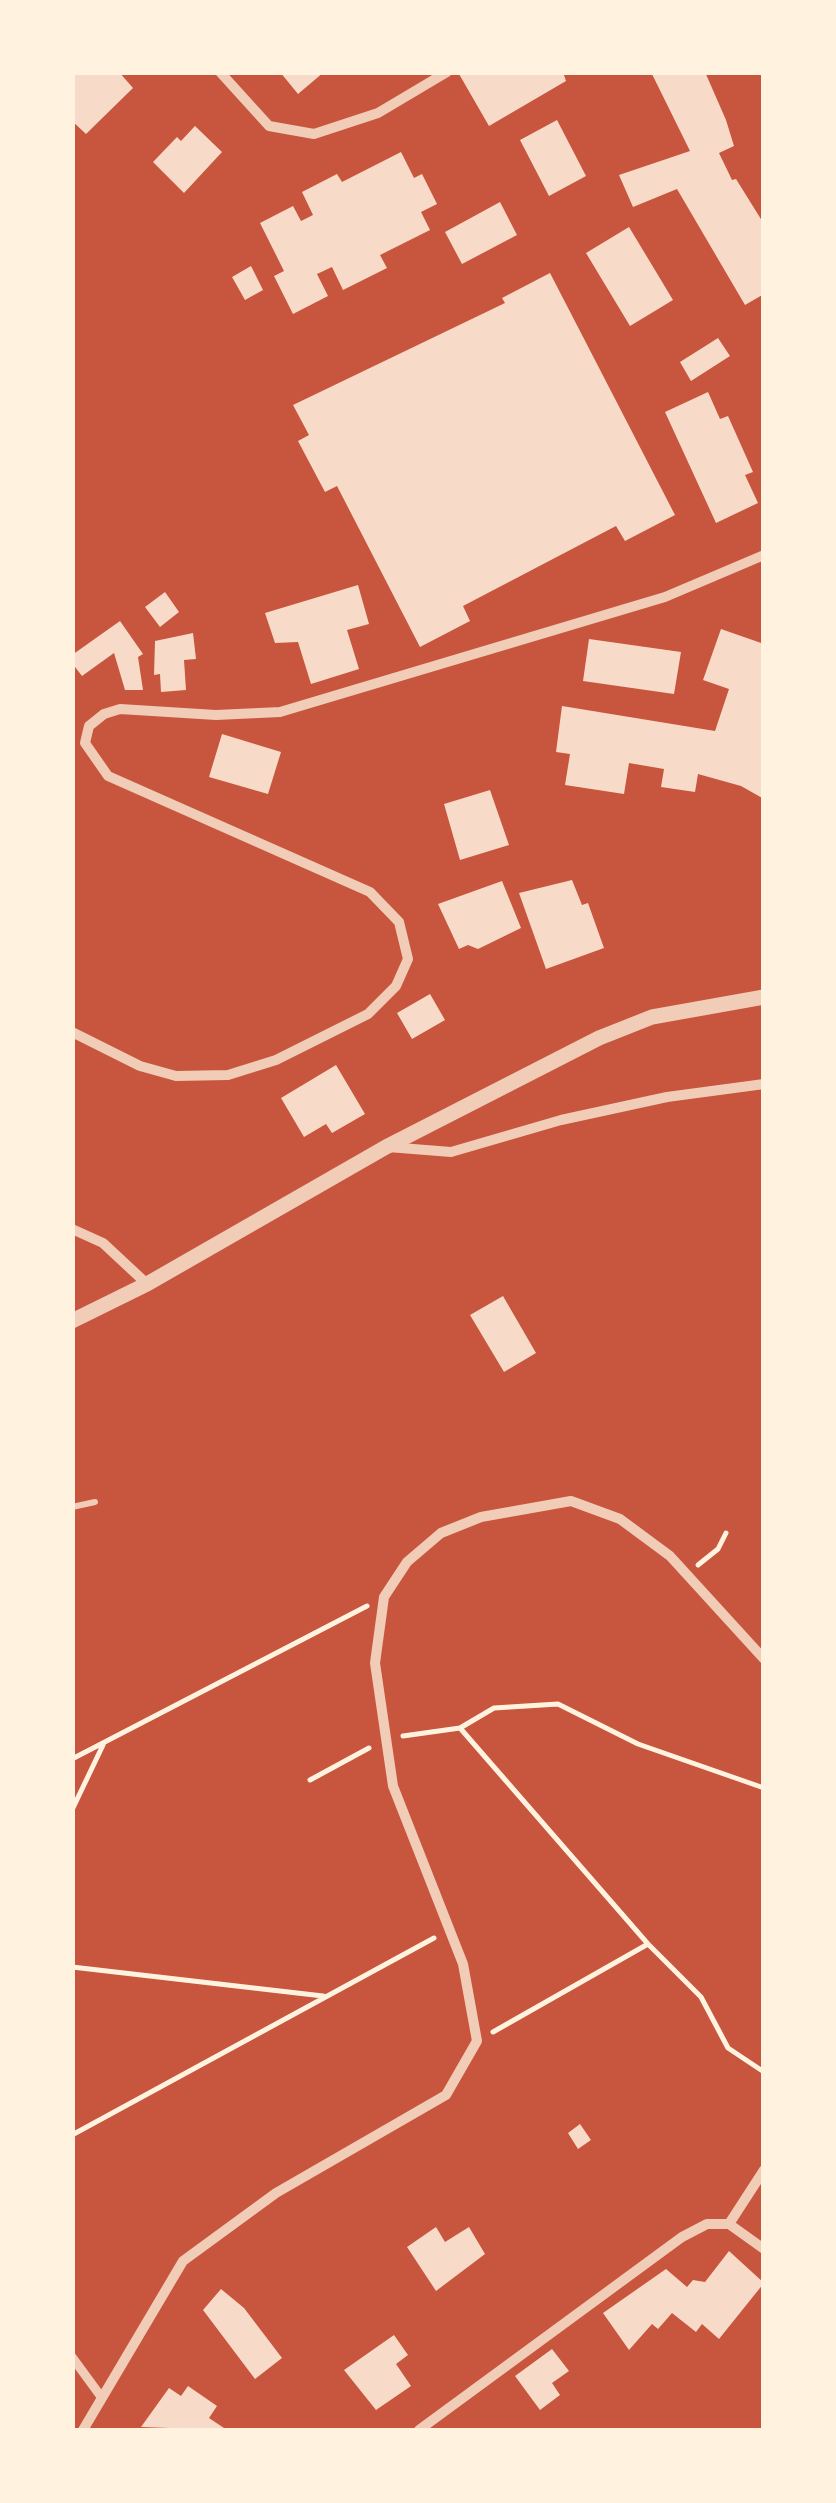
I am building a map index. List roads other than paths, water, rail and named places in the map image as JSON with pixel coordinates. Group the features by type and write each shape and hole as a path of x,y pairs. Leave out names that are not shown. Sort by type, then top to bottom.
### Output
{"street":[{"path":"220,72 269,126 314,134 378,112 448,72"},
{"path":"72,1032 158,1071 176,1076 228,1076 276,1060 368,1014 396,986 408,960 398,922 370,892 108,776 85,743 89,726 104,714 120,708 216,715 280,712 664,597 764,555"},
{"path":"72,1321 147,1284 386,1147 599,1038 652,1017 764,996"},
{"path":"386,1147 451,1152 561,1120 667,1097 764,1084"},
{"path":"72,1229 103,1243 147,1284"},
{"path":"82,2430 182,2261 276,2193 446,2096 477,2041 463,1964 394,1786 375,1663 384,1597 407,1562 441,1533 481,1517 570,1501 620,1519 688,1574 764,1659"},
{"path":"729,2224 764,2170"},
{"path":"419,2430 682,2238 707,2224 729,2224 764,2249"},
{"path":"72,2356 102,2398"}],"lane":[{"path":"72,1508 94,1502"}]}
